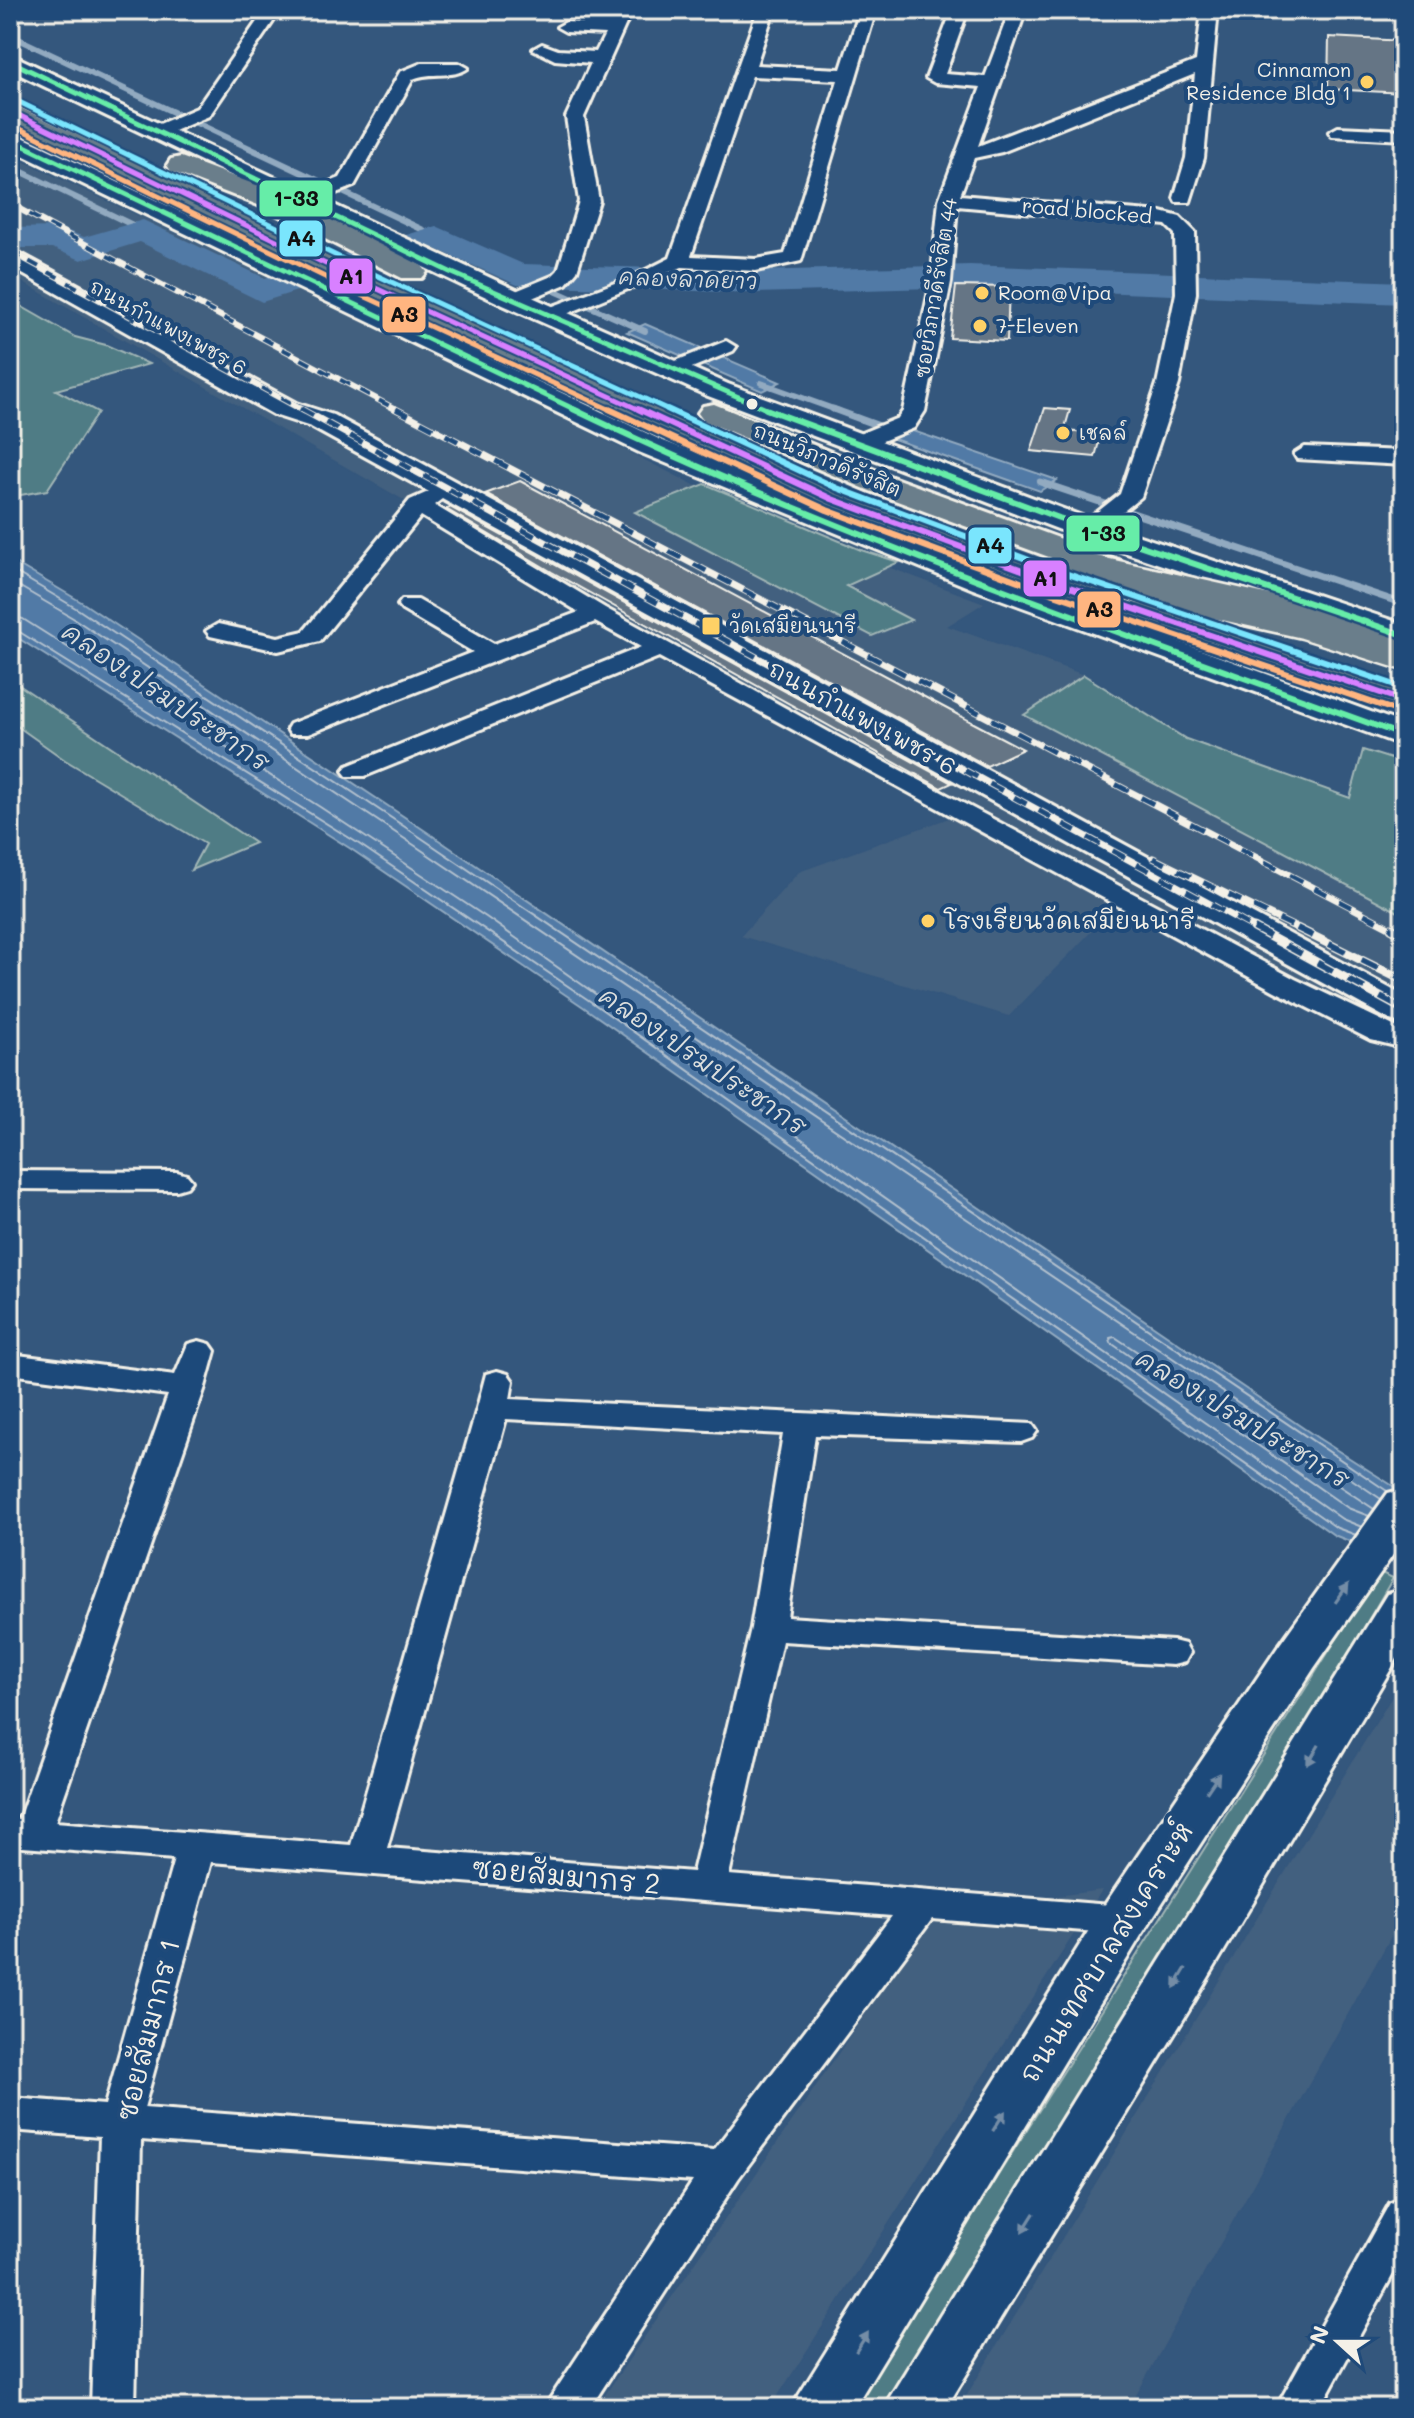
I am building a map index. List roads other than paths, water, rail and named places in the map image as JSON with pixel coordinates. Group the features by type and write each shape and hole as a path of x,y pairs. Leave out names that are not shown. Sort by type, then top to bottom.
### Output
{"highway":[{"name":"ถนนวิภาวดีรังสิต","path":"10,81 178,163 388,250 645,383 881,484 1080,559 1404,665"},
{"path":"10,95 391,282 627,391 858,489 1066,567 1404,680"},
{"name":"ถนนวิภาวดีรังสิต","path":"10,116 176,202 307,276 829,504 1047,585 1404,707"},
{"path":"10,116 91,150 369,285 832,499 1049,580 1404,701"},
{"path":"196,151 268,199"},
{"path":"96,181 176,202"},
{"path":"881,484 1027,507"},
{"path":"1066,567 1306,621 1404,652"}],"main road":[{"name":"ถนนวิภาวดีรังสิต","path":"10,61 301,200 388,250 553,302 677,367 867,439 1027,507 1106,516 1404,635"},
{"name":"ถนนวิภาวดีรังสิต","path":"10,139 307,276 650,446 1081,619 1404,736"},
{"name":"ถนนกำแพงเพชร 6","path":"12,252 285,409 322,421 1404,1012"},
{"name":"ถนนเทศบาลสงเคราะห์","path":"821,2408 1123,1920 1297,1656 1404,1504"},
{"path":"913,2408 1170,1995 1404,1606"}],"street":[{"path":"156,132 190,118 211,104 273,10"},
{"path":"624,10 575,117 589,201 567,271 559,280 553,302 649,277 679,261 779,264 794,257 868,10"},
{"path":"679,261 766,10"},
{"path":"960,10 935,78 990,83"},
{"name":"ซอยวิภาวดีรังสิต 44","path":"867,439 903,425 914,411 942,277 944,223 949,200 963,154 1018,10"},
{"path":"1183,198 1193,171 1207,63 1210,10"},
{"path":"566,27 615,29"},
{"path":"542,49 555,55 601,58"},
{"path":"963,154 995,148 1207,63"},
{"path":"301,200 347,182 406,76 422,68 459,68"},
{"path":"744,70 849,75"},
{"path":"1338,132 1404,135"},
{"name":"road blocked","path":"949,200 1161,218 1173,221 1185,232 1186,280 1168,384 1130,497 1106,516"},
{"path":"677,367 723,348"},
{"path":"1305,454 1404,458"},
{"path":"218,631 275,644 294,644 312,636 418,505 449,491"},
{"path":"418,505 661,648 1285,985 1381,1034 1404,1040"},
{"path":"410,605 492,653"},
{"path":"299,729 597,613"},
{"path":"356,771 661,648"},
{"path":"10,1180 177,1181"},
{"path":"21,1833 189,1387 199,1351"},
{"path":"10,1364 189,1387"},
{"path":"365,1860 495,1394 801,1424 1021,1431"},
{"path":"708,1887 768,1628 801,1424"},
{"path":"768,1628 1173,1653"},
{"name":"ซอยสัมมากร 2","path":"21,1833 1123,1920"},
{"name":"ซอยสัมมากร 1","path":"113,2408 121,2120 196,1847"},
{"path":"566,2408 724,2167 922,1904"},
{"path":"10,2114 724,2167"},
{"path":"1298,2408 1404,2215"}],"water":[{"path":"645,324 780,382 762,391 627,332"},
{"path":"907,429 1057,480 1040,491 891,438"},
{"name":"คลองเปรมประชากร","path":"10,560 83,603 424,830 1318,1438 1404,1493 1404,1563 1334,1535 582,1006 351,849 10,633"}],"waterway":[{"path":"10,35 436,236"},
{"path":"10,166 143,230"},
{"name":"คลองลาดยาว","path":"10,238 58,237 81,249 143,230 262,291 436,236 517,274 755,282 970,276 1404,293"},
{"path":"517,274 645,331"},
{"path":"761,383 839,411"},
{"path":"833,409 890,430"},
{"path":"1040,482 1404,604"}],"railway":[{"path":"10,204 399,411"},
{"path":"10,251 304,411"},
{"path":"301,409 1258,930"},
{"path":"396,409 1395,930"},
{"path":"1153,858 1301,930"},
{"path":"1254,928 1404,1010"},
{"path":"1297,928 1404,981"},
{"path":"1391,928 1404,935"}],"place":[{"name":"Cinnamon Residence Bldg 1","path":"1367,82"},
{"name":"Room@Vipa","path":"982,293"},
{"name":"7-Eleven","path":"980,326"},
{"name":"เชลล์","path":"1063,433"},
{"name":"วัดเสมียนนารี","path":"711,626"},
{"name":"โรงเรียนวัดเสมียนนารี","path":"928,921"}]}
